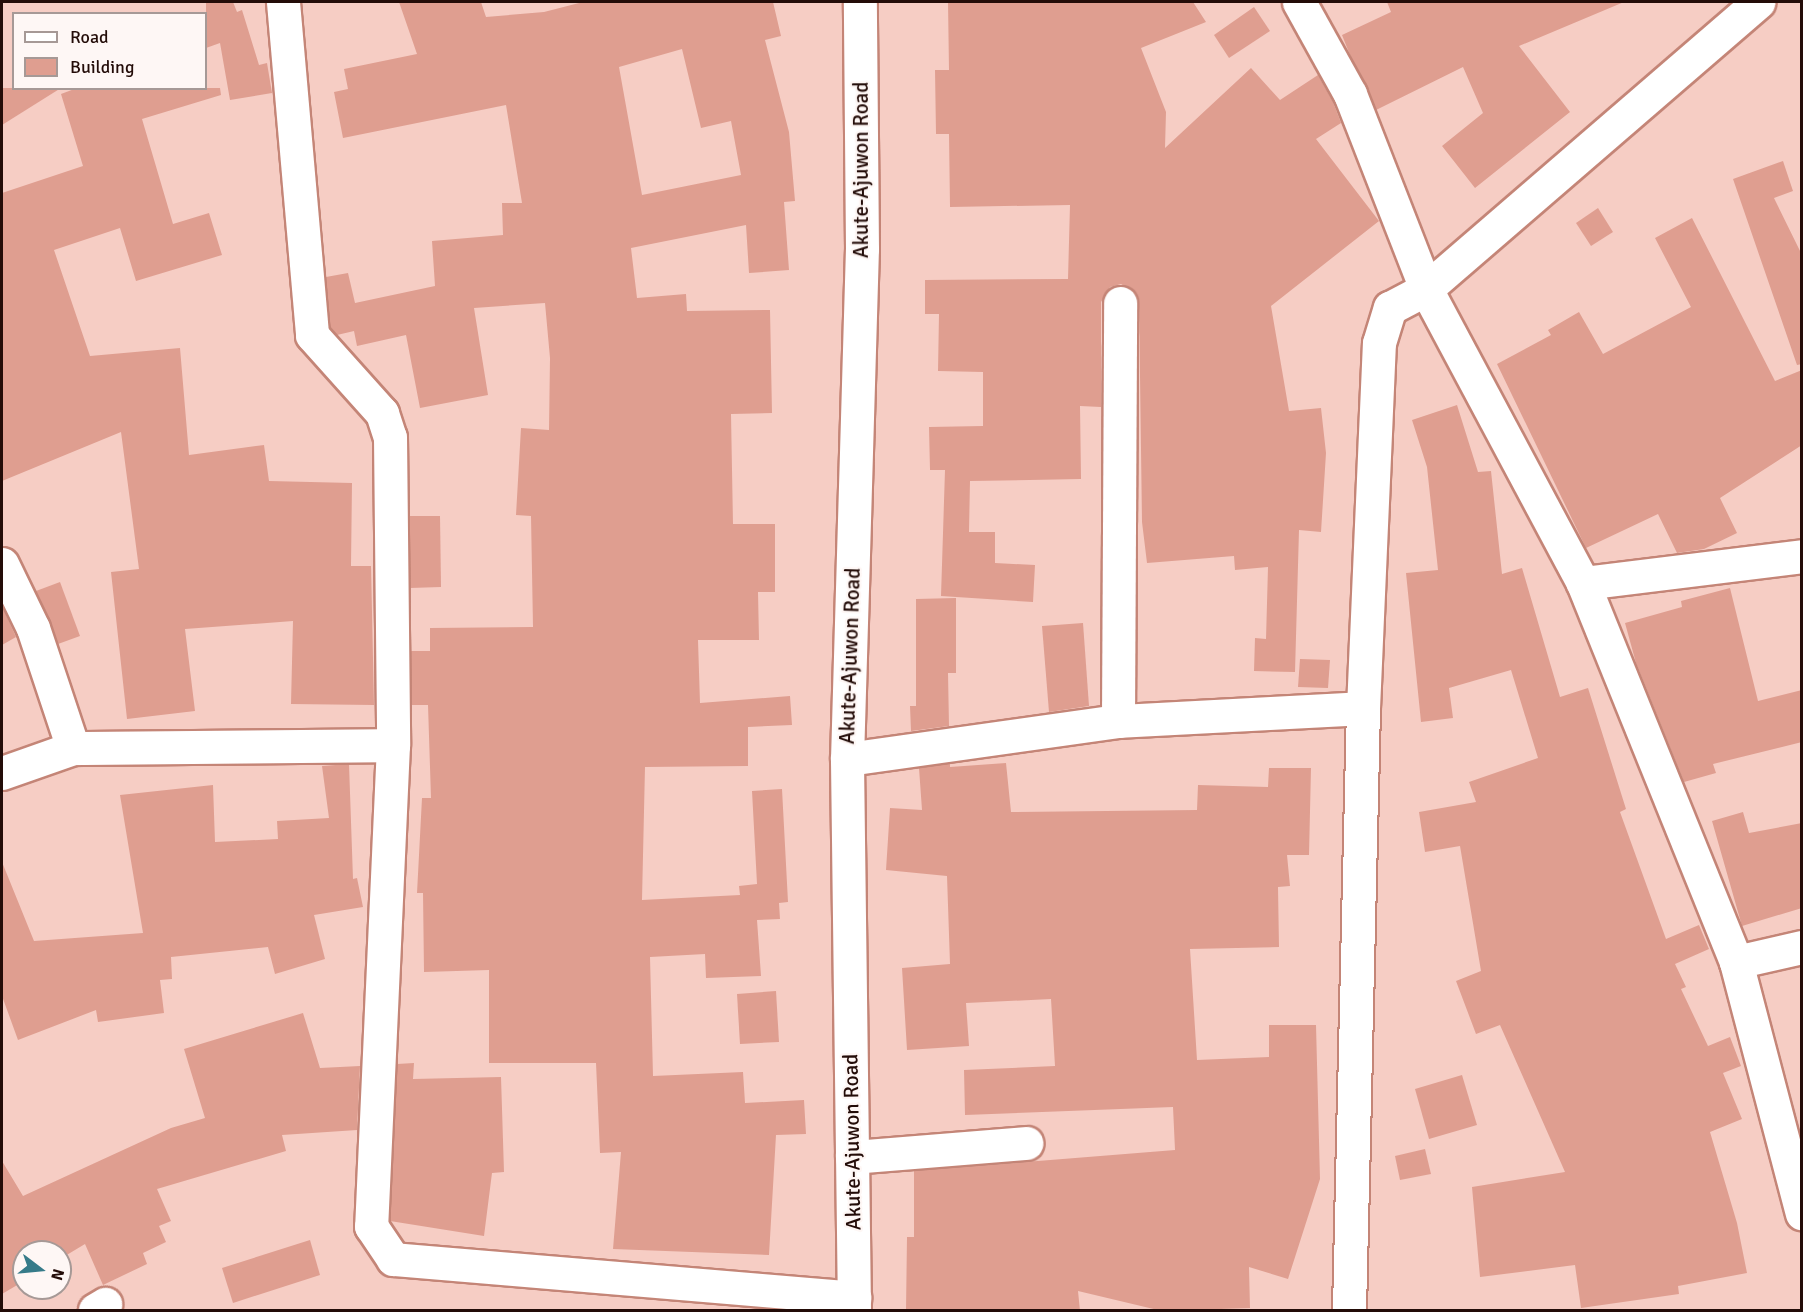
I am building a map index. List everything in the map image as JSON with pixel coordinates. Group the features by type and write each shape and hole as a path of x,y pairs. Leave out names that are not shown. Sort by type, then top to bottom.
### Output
{"street":[{"path":"283,2 312,335 382,413 390,437 393,745 371,1226 393,1259 854,1304"},
{"name":"Akute-Ajuwon Road","path":"854,1304 847,759 862,249 860,2"},
{"path":"1299,2 1350,94 1426,289 1583,583 1736,962 1802,1214"},
{"path":"1349,1311 1363,708 1379,343 1390,308 1426,289 1758,2"},
{"path":"1118,721 1120,303"},
{"path":"1583,583 1802,556"},
{"path":"2,564 33,628 73,748"},
{"path":"847,759 1118,721 1363,708"},
{"path":"2,773 73,748 393,745"},
{"path":"1736,962 1802,947"},
{"path":"852,1156 1026,1143"}],"building":[{"path":"206,2 233,2 237,12 242,10 259,65 267,63 272,93 230,100 220,43 207,48"},
{"path":"399,2 481,2 486,17 544,12 583,2 773,2 781,36 765,40 789,132 795,201 784,202 789,270 749,273 746,225 631,248 637,298 686,294 687,311 770,310 772,413 731,414 733,524 775,524 775,592 758,592 759,640 698,640 700,703 790,696 792,725 748,727 748,766 645,767 642,900 740,895 739,886 757,884 752,791 782,789 788,902 779,903 780,919 757,920 761,976 706,978 705,954 650,957 653,1076 743,1072 745,1103 804,1100 806,1134 776,1135 769,1255 613,1249 621,1152 600,1153 596,1063 489,1063 489,970 424,972 423,893 417,893 422,798 431,798 428,705 411,705 411,651 430,651 430,628 533,627 531,516 516,515 521,428 549,430 550,358 545,303 474,308 488,395 420,408 406,335 357,346 354,331 337,335 330,327 326,277 348,273 355,303 435,286 432,241 503,235 502,203 522,203 506,105 343,138 334,92 348,89 344,69 417,54","holes":["682,49 701,128 731,121 741,175 642,195 619,67"]},
{"path":"948,2 1193,2 1206,22 1141,48 1166,112 1165,148 1251,68 1280,100 1318,75 1333,102 1341,123 1316,139 1379,221 1271,306 1289,411 1321,408 1326,453 1321,532 1299,530 1295,672 1254,671 1255,638 1266,639 1268,567 1235,570 1234,556 1147,563 1142,522 1139,303 1136,293 1121,284 1110,287 1101,302 1101,407 1080,406 1081,479 970,481 969,532 995,532 995,563 1035,565 1033,602 941,596 945,470 930,470 929,427 983,426 983,372 938,371 939,314 925,314 925,280 1068,279 1070,205 950,207 949,134 936,134 935,70 949,70"},
{"path":"1387,2 1624,2 1519,46 1570,112 1475,188 1442,146 1483,113 1463,67 1376,110 1342,35 1391,12"},
{"path":"1254,7 1270,31 1229,58 1214,35"},
{"path":"2,88 58,90 2,125"},
{"path":"207,88 220,88 221,95 142,119 173,224 209,213 222,255 136,281 120,228 54,250 90,356 180,348 189,455 264,445 269,481 352,483 351,566 371,566 374,705 291,704 293,621 185,629 195,711 127,719 111,572 139,569 121,432 2,481 2,193 83,166 61,94 72,90 207,90"},
{"path":"1783,161 1793,191 1774,198 1802,255 1802,364 1797,365 1733,179"},
{"path":"1598,208 1613,232 1591,246 1576,223"},
{"path":"1692,218 1775,381 1802,370 1802,445 1720,498 1737,533 1704,549 1677,553 1658,514 1586,548 1497,364 1551,335 1548,330 1579,312 1603,354 1691,307 1655,238"},
{"path":"1457,405 1478,472 1491,471 1502,574 1522,568 1560,697 1588,688 1626,809 1620,812 1666,939 1699,925 1709,949 1675,964 1686,987 1681,989 1708,1046 1730,1037 1741,1066 1723,1073 1742,1119 1710,1132 1737,1223 1747,1273 1678,1286 1679,1294 1581,1308 1575,1265 1480,1277 1472,1187 1565,1172 1500,1025 1476,1034 1456,981 1481,971 1460,846 1425,852 1419,812 1476,802 1469,782 1538,758 1511,670 1449,688 1453,718 1421,722 1406,573 1438,570 1427,467 1412,420"},
{"path":"410,516 440,516 441,587 410,588"},
{"path":"60,582 80,636 58,644 36,591"},
{"path":"1730,588 1758,701 1802,690 1802,742 1713,764 1716,773 1684,782 1636,663 1625,623 1682,607 1681,601"},
{"path":"956,598 956,673 948,673 949,726 911,731 910,706 916,706 916,599"},
{"path":"2,606 16,637 2,645"},
{"path":"1083,623 1089,706 1049,712 1042,626"},
{"path":"1300,659 1330,660 1328,688 1298,687"},
{"path":"950,763 950,767 1006,763 1011,812 1197,810 1198,785 1268,787 1269,768 1311,768 1309,855 1287,855 1290,886 1278,887 1279,947 1190,949 1197,1060 1269,1057 1269,1025 1316,1025 1320,1179 1288,1279 1249,1267 1250,1308 1162,1311 1078,1291 1080,1311 906,1311 907,1237 914,1237 914,1171 1175,1150 1173,1107 965,1115 964,1070 1055,1066 1051,999 966,1003 969,1046 907,1050 902,968 950,964 947,876 886,870 890,808 922,810 919,768"},
{"path":"349,764 353,879 357,878 363,907 314,915 325,959 275,974 268,947 171,957 172,979 160,980 164,1013 98,1022 96,1010 18,1040 2,996 2,862 34,941 143,933 120,795 213,785 215,842 278,839 277,821 329,818 322,766"},
{"path":"1743,812 1749,833 1802,823 1802,908 1742,926 1712,821"},
{"path":"776,991 779,1042 740,1044 737,994"},
{"path":"303,1013 320,1068 360,1066 357,1130 282,1135 286,1151 157,1189 171,1221 159,1226 166,1242 143,1253 147,1264 103,1285 85,1244 72,1252 72,1240 12,1240 12,1288 2,1294 2,1161 23,1196 171,1128 205,1118 184,1049"},
{"path":"414,1063 413,1079 501,1077 504,1172 492,1173 484,1236 390,1221 397,1064"},
{"path":"1462,1075 1477,1125 1429,1139 1415,1089"},
{"path":"1425,1149 1431,1174 1400,1180 1395,1156"},
{"path":"310,1240 320,1275 233,1303 222,1268"}]}
